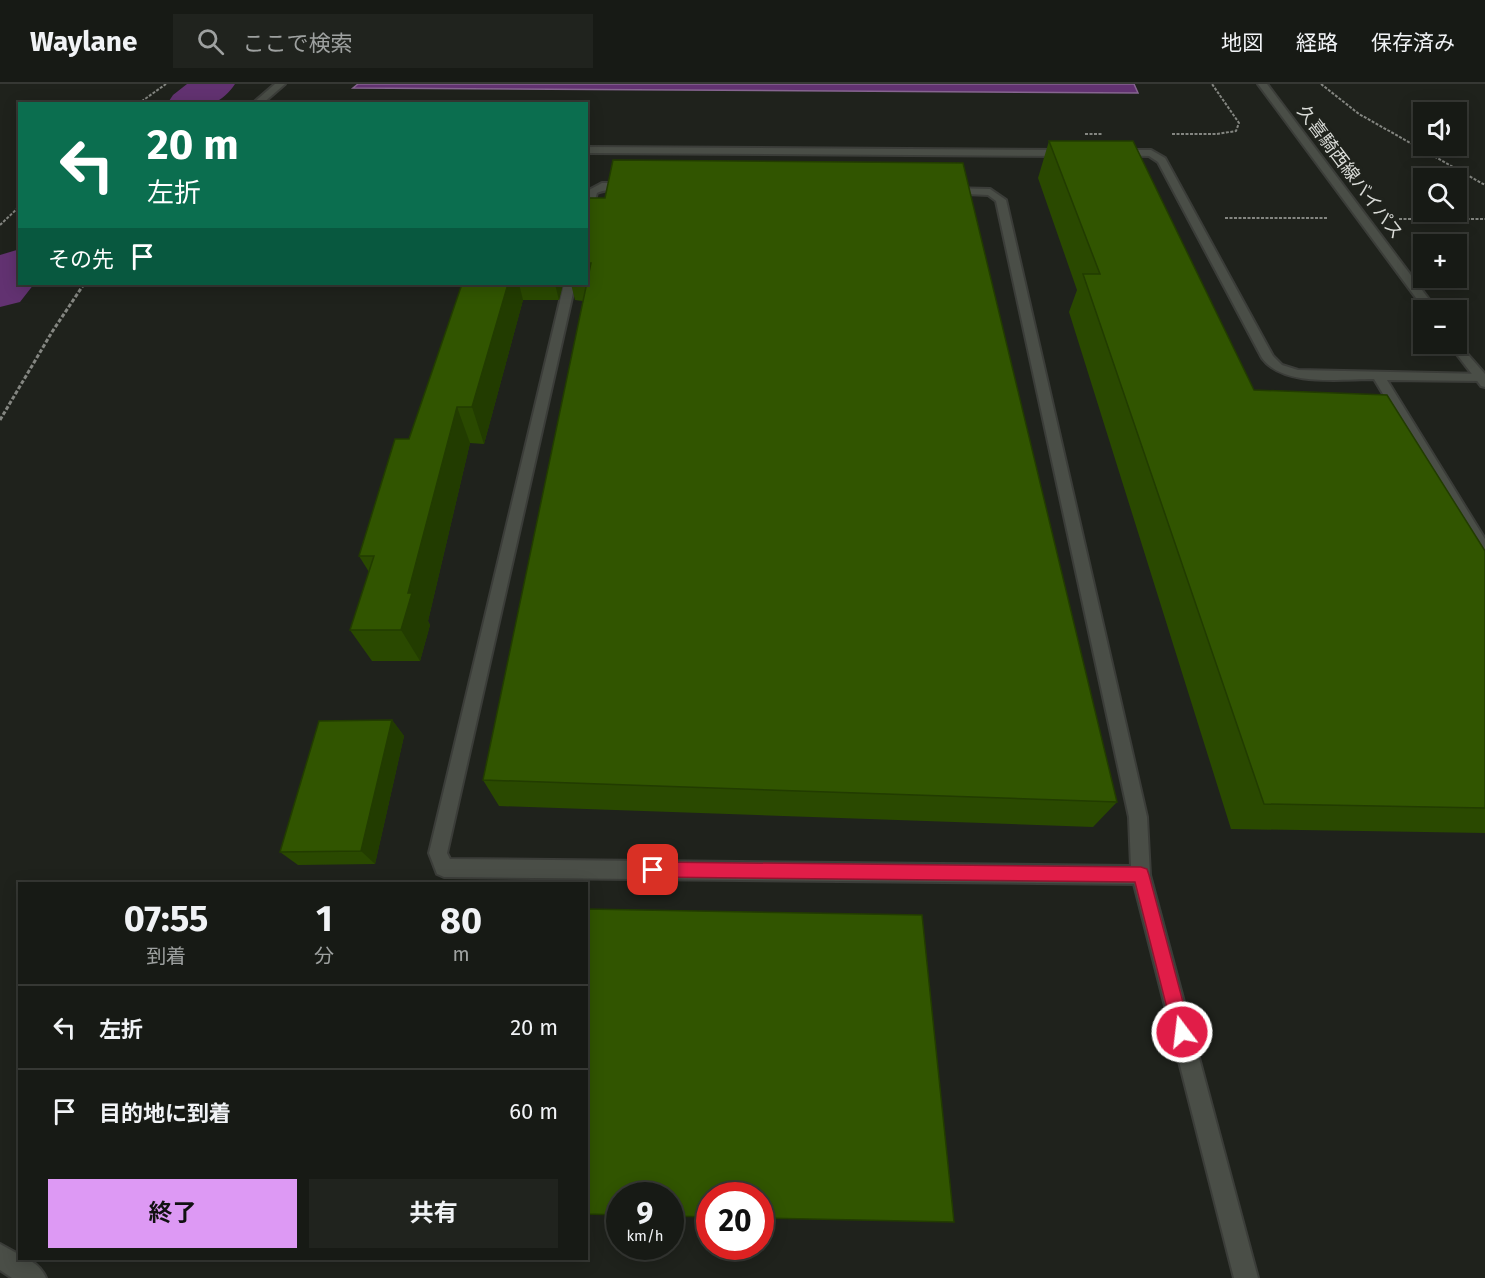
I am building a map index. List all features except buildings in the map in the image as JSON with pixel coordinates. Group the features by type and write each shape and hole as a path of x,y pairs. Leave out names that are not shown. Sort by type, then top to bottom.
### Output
{"main road":[{"path":"258,102 281,84"},
{"name":"久喜騎西線バイパス","path":"1262,84 1424,300"},
{"path":"588,150 1083,153"},
{"path":"1106,153 1151,153 1162,160 1268,358 1278,368 1298,374 1482,380"},
{"path":"588,204 591,191 602,186 649,187"},
{"path":"931,191 990,192 1000,200 1138,817 1141,875 1246,1278"},
{"path":"570,285 438,853 444,868 1141,875"},
{"path":"1462,354 1482,380"},
{"path":"1378,376 1485,551"},
{"path":"0,1256 34,1278"}],"path":[{"path":"141,102 166,84"},
{"path":"1321,84 1342,104 1364,118 1485,185"},
{"path":"0,225 18,208"},
{"path":"0,420 52,332 83,285"}],"shaded area":[{"path":"358,84 1134,84 1138,93 353,88"}],"waterway":[{"path":"192,102 214,84"},
{"path":"0,290 18,268"}],"route":[{"path":"653,870 1141,875 1182,1032"}]}
